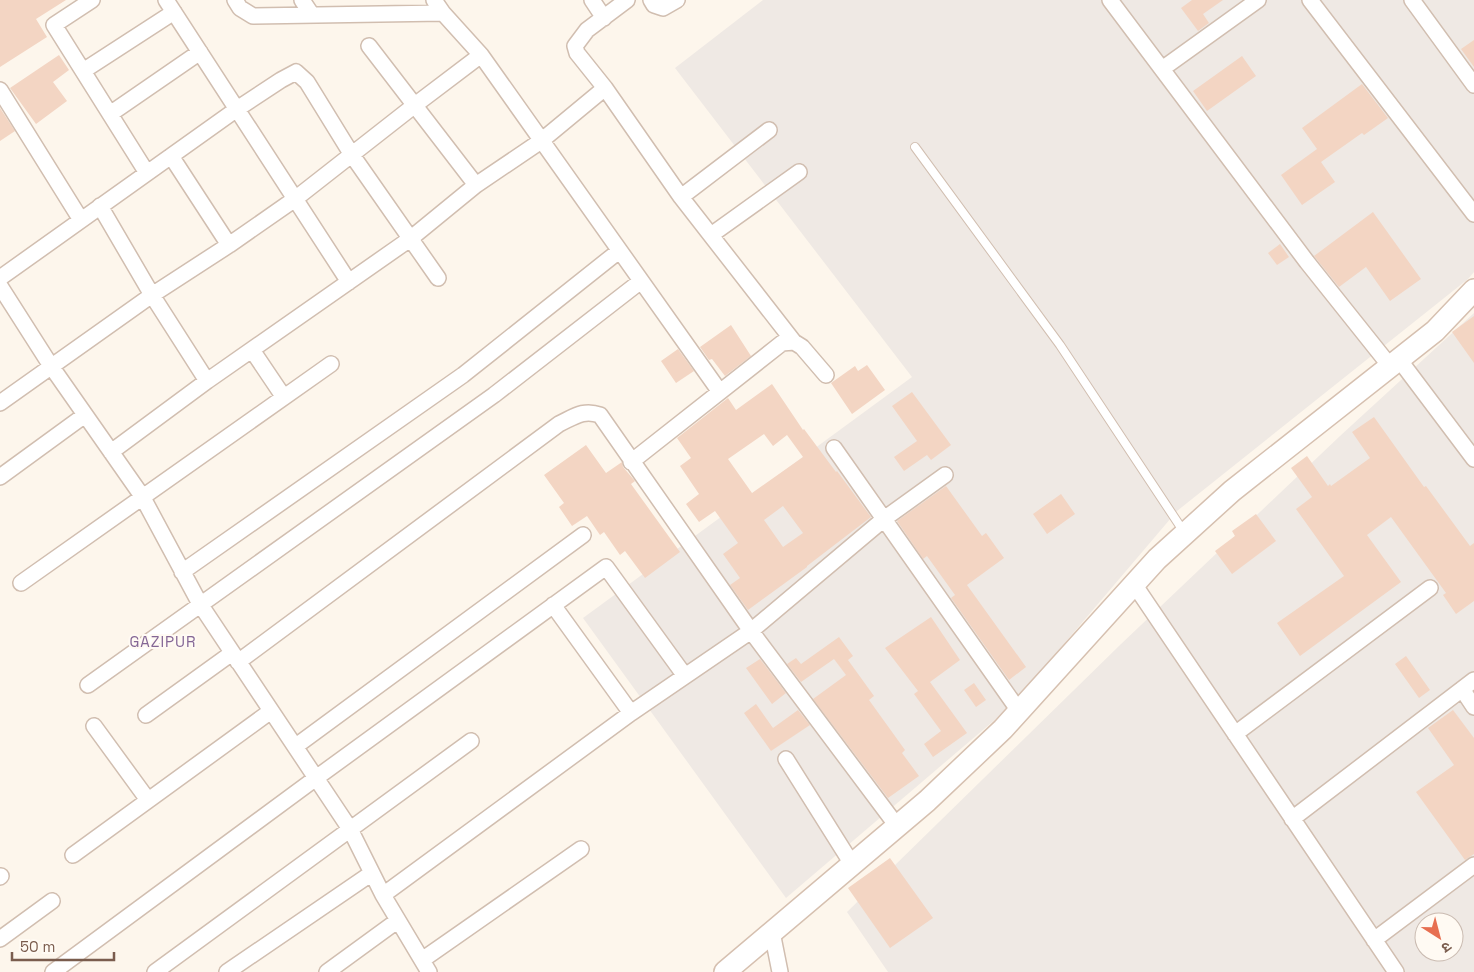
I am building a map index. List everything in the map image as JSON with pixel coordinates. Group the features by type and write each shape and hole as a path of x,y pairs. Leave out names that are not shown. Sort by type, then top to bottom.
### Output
{"street":[{"path":"92,0 54,25 147,173"},
{"path":"235,0 240,8 253,16 443,13"},
{"path":"302,0 312,15"},
{"path":"367,0 377,14"},
{"path":"434,0 443,13 481,55 720,392"},
{"path":"592,0 604,18"},
{"path":"628,0 587,30 575,46 577,53 605,88 681,197 794,342 802,347 826,375"},
{"path":"651,0 654,5 663,8 677,0"},
{"path":"1110,0 1307,262 1394,362 1474,459"},
{"path":"1162,69 1258,0"},
{"path":"1310,0 1474,214"},
{"path":"1412,0 1474,85"},
{"path":"83,71 170,6 349,282"},
{"path":"369,46 476,185"},
{"path":"110,114 200,52"},
{"path":"0,403 152,295 295,199 481,55"},
{"path":"0,278 237,109 296,72 307,82 352,155 438,278"},
{"path":"111,452 207,381 410,239 476,185 541,141 605,88"},
{"path":"0,90 82,220"},
{"path":"681,197 769,130"},
{"path":"171,156 229,245"},
{"path":"711,235 799,172"},
{"path":"100,206 152,295 207,381"},
{"path":"182,572 463,375 619,251"},
{"path":"88,685 494,396 641,281"},
{"path":"0,286 51,366 142,496 200,604 350,829 397,921 425,966 581,849"},
{"path":"725,972 897,826 1002,729 1157,559 1232,491 1435,331 1474,290"},
{"path":"631,462 774,348 782,343 794,342"},
{"path":"252,350 284,396"},
{"path":"21,582 331,364"},
{"path":"146,715 235,658 559,424 577,415 589,412 600,415 631,462 751,631 897,826"},
{"path":"0,477 85,415"},
{"path":"834,448 1019,711"},
{"path":"383,895 631,713 751,631 884,519 945,475"},
{"path":"296,746 583,535"},
{"path":"53,972 606,567 686,676"},
{"path":"1134,584 1396,972"},
{"path":"1235,734 1430,588"},
{"path":"553,604 631,713"},
{"path":"1292,819 1474,680"},
{"path":"1462,689 1474,707"},
{"path":"73,855 271,712"},
{"path":"94,726 148,800"},
{"path":"155,972 471,741"},
{"path":"786,759 852,864"},
{"path":"1374,940 1474,865"},
{"path":"228,972 372,873"},
{"path":"0,939 52,901"},
{"path":"327,972 397,921"},
{"path":"772,932 780,972"}],"lane":[{"path":"915,147 1060,345 1185,534"}],"shaded area":[{"path":"763,0 1474,0 1474,272 1468,279 1177,511 1011,706 786,898 583,618 912,377 675,68"},
{"path":"1474,313 1474,972 888,972 847,912 1120,645 1340,436"}],"building":[{"path":"0,0 66,0 36,19 47,37 0,67"},
{"path":"1192,0 1223,0 1203,14 1209,23 1198,31 1181,8"},
{"path":"1474,40 1474,67 1461,49"},
{"path":"59,55 69,70 53,82 67,101 36,124 10,88"},
{"path":"1242,56 1256,76 1207,111 1193,91"},
{"path":"1362,84 1388,118 1364,135 1362,133 1321,162 1335,182 1302,205 1281,175 1317,149 1302,128"},
{"path":"0,108 15,131 0,141"},
{"path":"1373,212 1421,279 1390,301 1366,267 1339,287 1314,256"},
{"path":"1280,244 1289,257 1277,265 1268,253"},
{"path":"1474,316 1474,363 1452,332"},
{"path":"731,325 751,356 725,376 712,359 709,360 700,347"},
{"path":"678,349 694,371 676,383 661,361"},
{"path":"867,365 885,390 852,414 831,383 855,366 858,371"},
{"path":"772,384 803,430 837,471 871,517 748,610 730,585 740,578 723,554 738,543 715,511 699,522 686,504 699,494 680,466 691,458 677,438 728,398 736,410","holes":["764,434 773,446 787,435 803,457 752,493 728,459","783,506 803,533 783,547 764,520"]},
{"path":"912,392 951,445 931,460 927,455 904,471 894,457 917,441 892,406"},
{"path":"1374,417 1424,487 1426,486 1470,546 1474,543 1474,601 1456,614 1443,595 1446,593 1391,517 1367,535 1401,582 1300,656 1277,623 1344,576 1296,509 1312,497 1291,468 1307,456 1328,486 1330,484 1331,486 1370,458 1352,432"},
{"path":"586,445 606,473 622,462 623,467 635,481 631,484 680,552 645,578 625,551 620,555 604,532 600,535 587,516 572,526 559,507 564,503 544,475"},
{"path":"946,486 982,536 986,533 1004,558 967,585 1026,667 1009,680 951,598 955,595 927,556 923,559 897,521"},
{"path":"1061,494 1075,514 1047,534 1033,514"},
{"path":"1256,514 1276,541 1232,574 1215,551 1235,536 1232,531"},
{"path":"931,617 960,660 930,682 967,733 933,757 924,744 941,731 914,694 918,691 885,648"},
{"path":"839,637 853,656 848,660 874,696 869,700 905,750 902,753 919,776 888,798 813,699 846,675 834,659 801,682 787,664 796,658 801,664"},
{"path":"1406,656 1430,690 1419,698 1395,664"},
{"path":"760,659 786,693 772,704 746,668"},
{"path":"974,683 986,700 976,707 964,690"},
{"path":"756,704 773,728 798,710 810,725 771,751 744,713"},
{"path":"1453,710 1474,738 1474,854 1465,860 1416,792 1454,765 1428,728"},
{"path":"890,858 933,918 890,948 848,888"}],"district":[{"name":"GAZIPUR","path":"163,641"}]}
